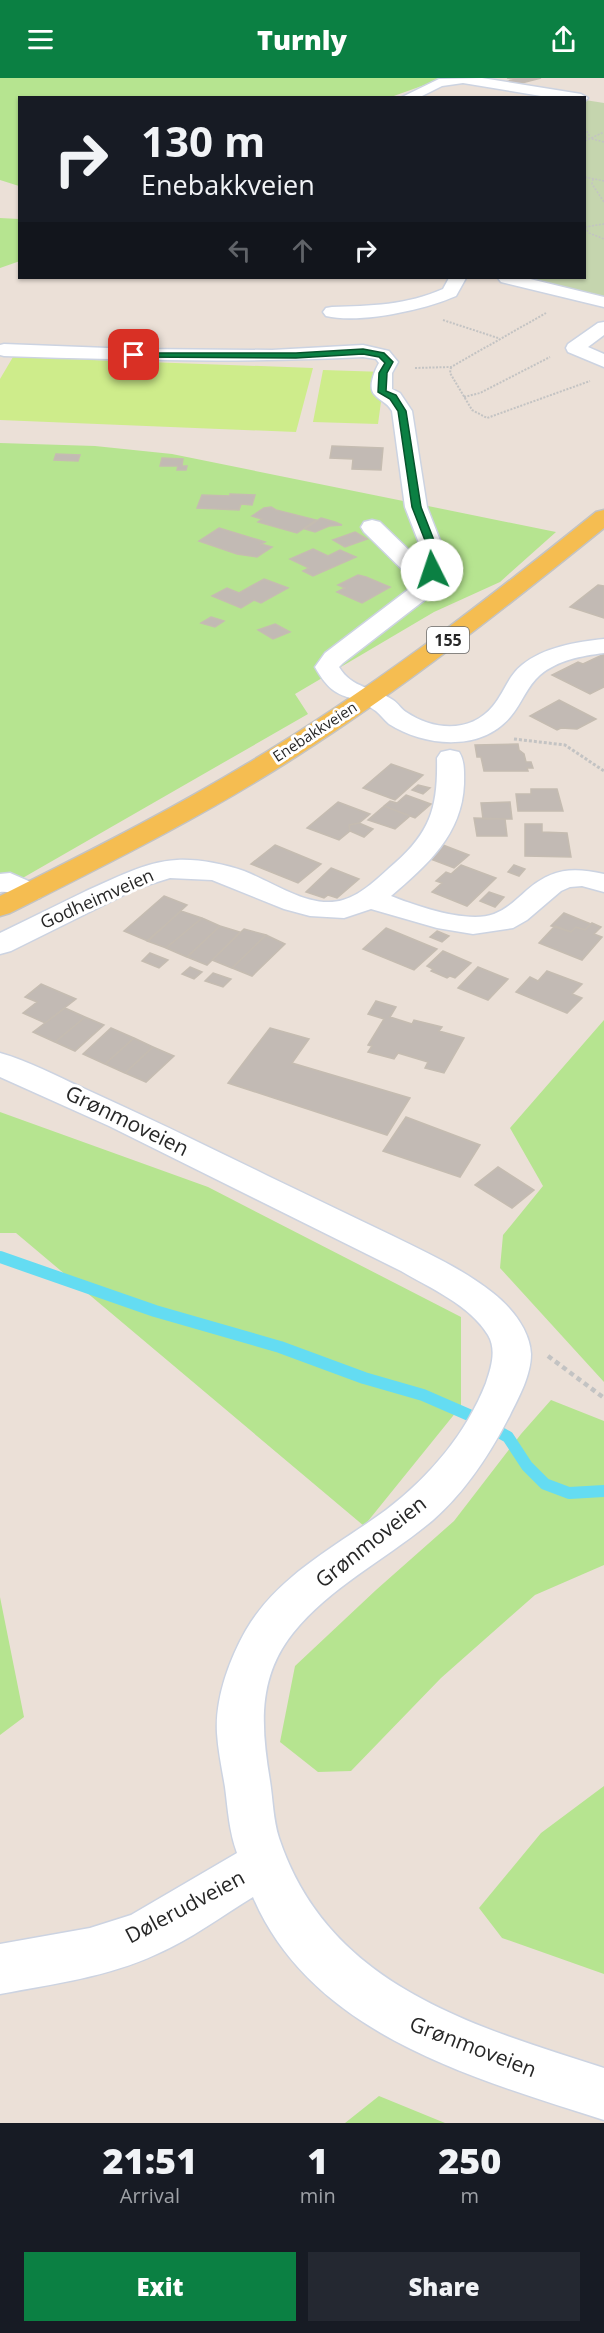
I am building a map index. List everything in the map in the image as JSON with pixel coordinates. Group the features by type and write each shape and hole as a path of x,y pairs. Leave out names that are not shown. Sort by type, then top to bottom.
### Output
{"main road":[{"name":"Enebakkveien","path":"0,907 101,856 285,752 439,647 604,517"}],"street":[{"path":"410,96 439,83 461,79 574,96"},
{"path":"333,312 369,311 421,304 450,292 456,279"},
{"path":"511,279 604,302"},
{"path":"604,327 575,348 604,361"},
{"path":"4,350 134,355 272,356 368,352 382,355 389,362 383,373 382,392 393,397 402,411 416,507 430,543 432,570 427,582 414,598 346,648 327,667 337,684 385,706 396,717 420,728 446,734 469,734 484,729 502,711 530,670 576,651 604,646"},
{"path":"372,527 384,542 418,570 427,582"},
{"name":"Godheimveien","path":"0,945 130,882 154,872 176,868 217,873 307,907 344,909 359,905 370,899 405,868 442,825 451,783 450,758"},
{"path":"370,899 434,917 472,925 486,925 504,921 518,913 550,884 561,878 575,876 604,883"},
{"path":"0,883 10,882 30,892"},
{"name":"Grønmoveien","path":"0,1064 121,1118 414,1262 461,1289 487,1309 507,1334 512,1351 511,1370 487,1426 471,1451 421,1506 316,1584 288,1610 263,1642 249,1676 239,1719 253,1833 271,1887 295,1926 329,1965 368,1999 410,2024 468,2049 604,2094"},
{"name":"Dølerudveien","path":"0,1969 90,1953 142,1936 264,1864"}],"path":[{"path":"586,130 590,138"},
{"path":"586,140 604,132"},
{"path":"586,137 604,142"},
{"path":"586,177 604,181"},
{"path":"593,179 592,184 604,202"},
{"path":"586,227 604,224"},
{"path":"586,228 595,236 604,239"},
{"path":"406,368 452,367 580,296"},
{"path":"464,328 499,339"},
{"path":"464,397 480,393 559,352 575,348"},
{"path":"452,367 450,373 472,410 488,418 593,380"},
{"path":"469,734 565,745 604,771"},
{"path":"498,1323 513,1330 604,1398"}],"green space":[{"path":"0,78 444,78 394,96 18,96 18,186 0,180"},
{"path":"586,100 604,103 604,296 521,279 586,279"},
{"path":"0,218 18,219 18,262 0,268"},
{"path":"13,357 313,368 296,432 0,420 0,379"},
{"path":"323,370 385,372 378,424 313,422"},
{"path":"0,443 95,446 172,454 556,532 500,582 434,612 295,694 308,714 0,891"},
{"path":"604,1020 604,1382 500,1268 503,1235 543,1186 510,1128"},
{"path":"0,1112 208,1187 461,1317 461,1406 364,1526 16,1233 0,1233"},
{"path":"551,1400 604,1421 604,1565 535,1595 441,1678 351,1771 318,1772 280,1742 295,1666 454,1521 521,1434"},
{"path":"0,1597 24,1717 0,1735"},
{"path":"604,1786 604,1974 502,1938 479,1908 541,1833"},
{"path":"379,2096 445,2123 345,2123"}],"building":[{"path":"507,78 541,78 514,85 504,83 514,79"},
{"path":"332,446 383,448 381,470 352,469 353,459 330,458"},
{"path":"56,454 80,455 78,461 54,460"},
{"path":"162,458 183,459 182,466 187,466 186,470 177,470 178,466 160,466"},
{"path":"230,494 255,495 252,505 241,504 239,510 197,508 202,495 230,496"},
{"path":"271,507 316,520 297,533 258,522 262,519 252,516 264,508"},
{"path":"321,518 342,525 329,526 315,532 305,529"},
{"path":"219,528 265,542 261,544 272,547 257,557 237,554 199,541"},
{"path":"355,532 367,539 345,547 333,540"},
{"path":"313,549 328,556 340,550 356,557 313,576 303,571 309,568 290,559"},
{"path":"358,575 390,587 362,603 337,592 345,588 338,585"},
{"path":"264,579 288,588 261,603 254,600 241,608 212,596 227,588 239,593"},
{"path":"598,585 604,586 604,618 570,607"},
{"path":"211,617 224,621 215,627 201,623"},
{"path":"275,624 290,632 273,639 258,630"},
{"path":"604,654 604,687 590,694 552,675 578,662 583,664"},
{"path":"559,700 596,719 577,729 557,730 530,716"},
{"path":"518,744 526,762 531,762 533,768 527,768 528,771 484,771 481,757 477,757 475,745"},
{"path":"391,764 423,775 395,800 363,788"},
{"path":"418,785 430,788 423,794 412,790"},
{"path":"531,789 557,789 563,811 518,811 516,794 531,794"},
{"path":"406,795 431,804 415,818 384,806 390,801 397,803"},
{"path":"338,802 370,814 359,823 349,825 350,831 339,840 307,828"},
{"path":"510,802 512,819 483,819 481,803"},
{"path":"384,806 410,816 395,829 368,820"},
{"path":"474,818 505,819 507,836 477,836"},
{"path":"359,823 373,829 364,837 350,831 349,825"},
{"path":"525,824 542,824 542,832 567,833 571,857 525,856"},
{"path":"275,845 321,864 298,883 251,864"},
{"path":"443,845 469,855 454,868 428,858"},
{"path":"461,865 496,878 467,906 432,892 442,883 436,881 446,872 451,874"},
{"path":"514,865 525,869 519,876 508,872"},
{"path":"331,868 359,879 337,898 328,895 324,898 306,892"},
{"path":"489,892 504,897 495,907 480,901"},
{"path":"164,896 187,905 148,941 124,931"},
{"path":"181,911 202,918 166,948 147,941"},
{"path":"564,913 591,924 585,930 576,927 571,932 551,926"},
{"path":"202,918 220,926 187,957 166,948"},
{"path":"592,923 601,927 594,934 602,937 582,960 539,943 555,926 571,932 576,927 585,930"},
{"path":"220,926 240,932 207,965 187,957"},
{"path":"386,928 437,949 414,970 363,949"},
{"path":"244,929 266,935 232,968 212,960"},
{"path":"437,931 449,936 442,942 430,937"},
{"path":"266,935 285,944 252,976 232,968"},
{"path":"443,951 471,963 455,978 450,976 447,978 431,971 433,969 427,966"},
{"path":"150,953 168,960 159,968 142,961"},
{"path":"190,967 202,972 194,979 182,974"},
{"path":"478,967 508,979 488,1000 458,988"},
{"path":"547,971 582,984 572,994 582,998 567,1013 516,992 530,977 538,981"},
{"path":"213,973 231,979 223,987 205,981"},
{"path":"41,984 76,999 45,1023 23,1013 37,1002 25,997"},
{"path":"376,1001 396,1007 390,1017 412,1024 414,1020 442,1027 439,1031 464,1038 444,1073 425,1068 428,1062 398,1053 394,1059 368,1052 372,1046 368,1045 384,1019 368,1014"},
{"path":"65,1008 85,1017 55,1042 33,1032"},
{"path":"85,1017 104,1025 75,1051 55,1042"},
{"path":"111,1028 134,1038 105,1064 83,1054"},
{"path":"270,1028 309,1039 292,1063 410,1098 387,1135 228,1083"},
{"path":"134,1038 153,1047 125,1073 105,1064"},
{"path":"153,1047 174,1056 146,1082 125,1073"},
{"path":"406,1117 480,1145 460,1177 383,1151"},
{"path":"498,1167 534,1190 512,1208 475,1185"}],"waterway":[{"path":"0,1257 155,1311 280,1347 364,1378 423,1395 469,1415 508,1437 527,1466 545,1484 569,1493 604,1491"}],"route":[{"path":"134,355 296,356 363,351 382,355 389,365 383,373 382,392 393,397 399,403 402,411 416,507 430,543 432,570"}]}
